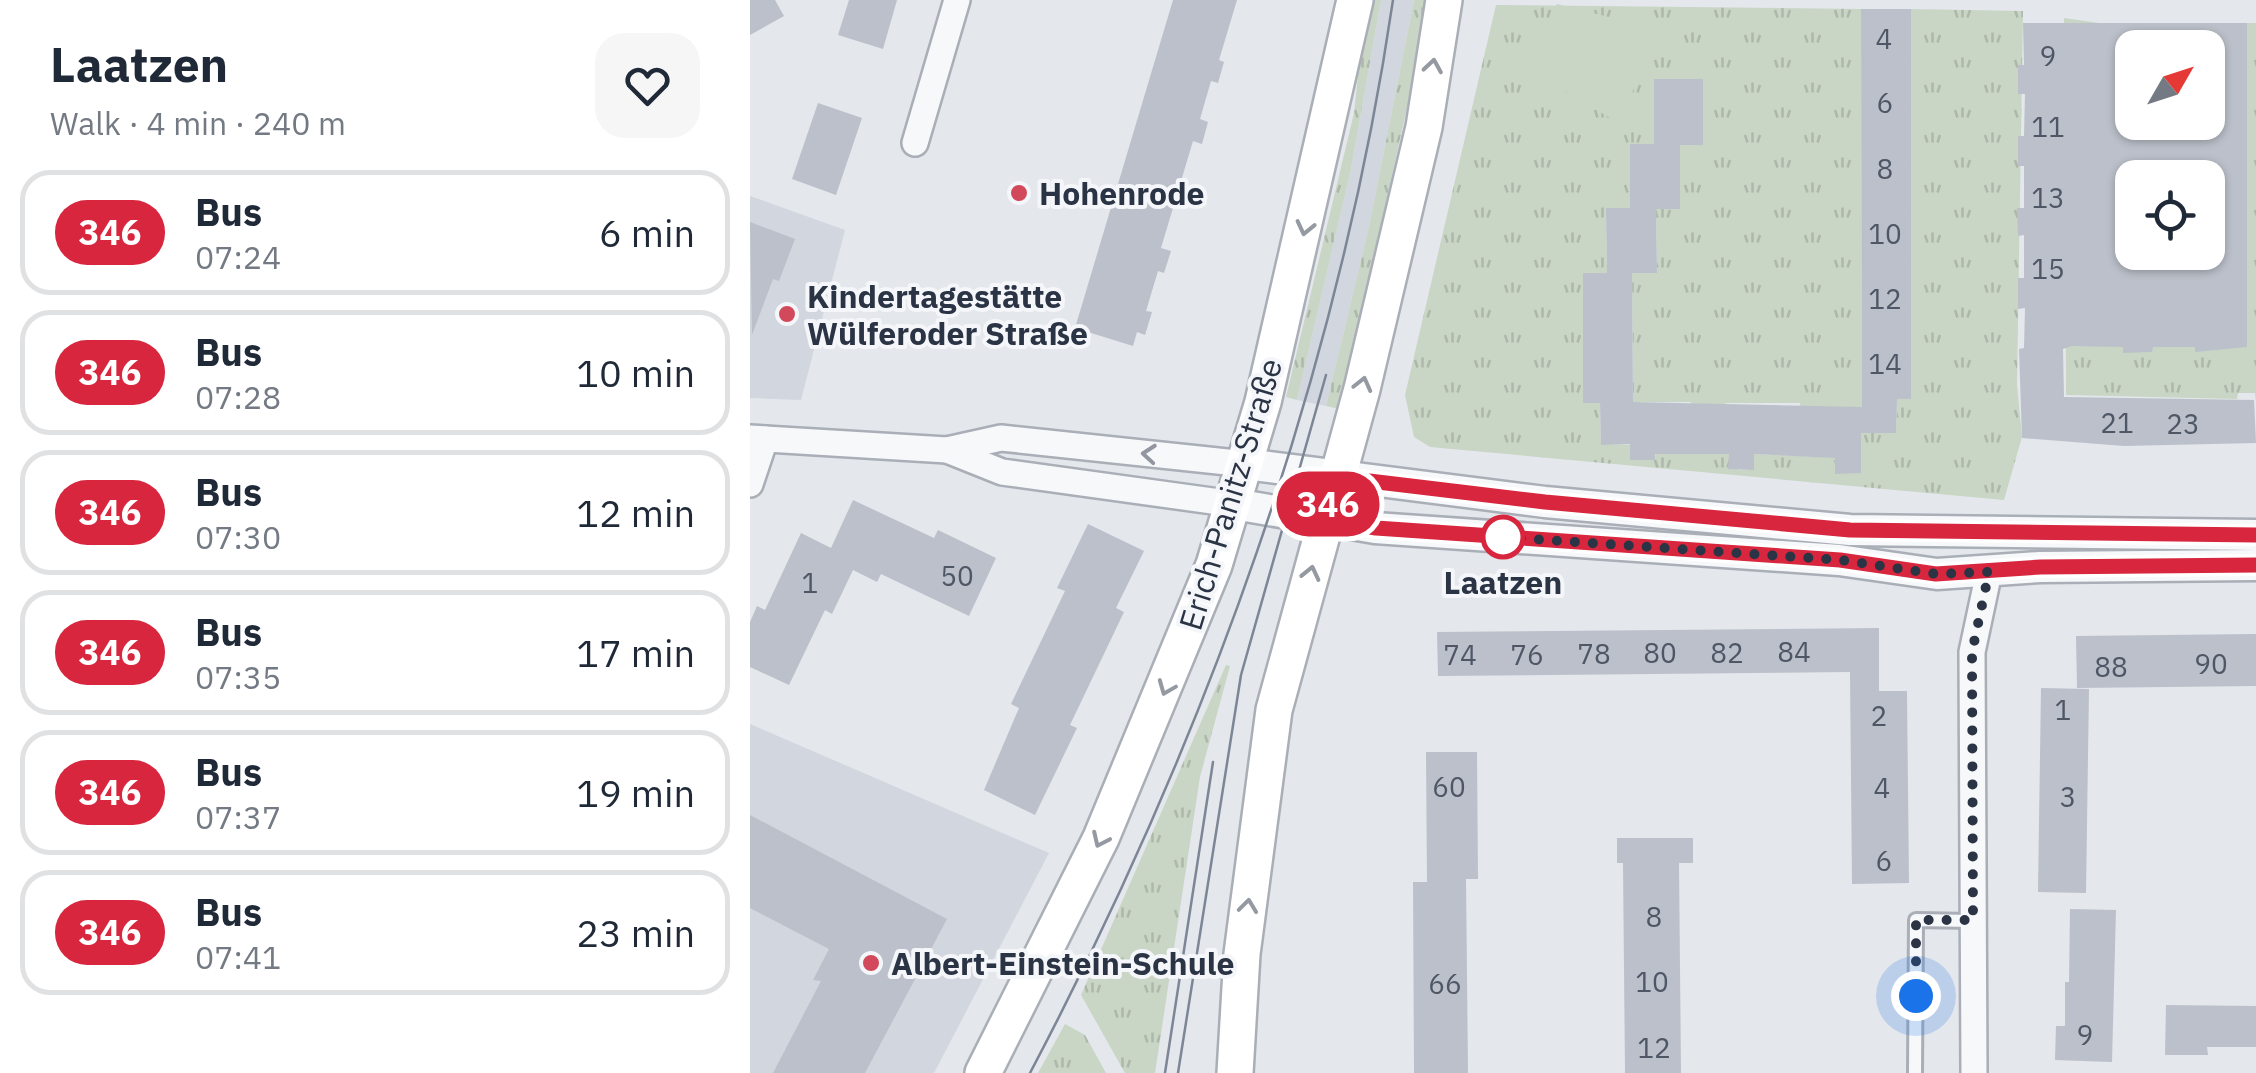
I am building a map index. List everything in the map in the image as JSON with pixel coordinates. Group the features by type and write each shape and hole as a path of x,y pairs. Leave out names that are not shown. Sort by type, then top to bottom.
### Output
{"main road":[{"name":"Erich-Panitz-Straße","path":"982,1073 1041,963 1140,751 1214,565 1246,464 1355,0"},
{"path":"1235,1073 1242,954 1274,710 1362,389 1424,127 1444,0"}],"street":[{"path":"915,143 957,0"},
{"path":"750,484 758,439 947,450 1001,438 1545,502 1850,530 2256,535"},
{"path":"947,450 1002,472 1376,528 1840,560 1936,574 2256,565"},
{"path":"1974,1073 1972,652 1989,572"}],"lane":[{"path":"1916,1073 1916,920 1973,920"}],"shaded area":[{"path":"1381,0 1414,0 1369,227 1326,406 1297,400 1351,169"},
{"name":"Kindertagestätte Wülferoder Straße","path":"750,196 845,230 801,400 750,398"},
{"name":"Albert-Einstein-Schule","path":"750,724 1049,853 934,1073 750,1073"}],"green space":[{"path":"1366,0 1381,0 1351,169 1297,400 1286,397 1354,113"},
{"path":"1414,0 1431,0 1340,409 1326,406 1369,227"},
{"path":"1557,4 1653,28 1622,125 1527,69"},
{"path":"1496,5 1861,9 1862,407 1801,413 1800,403 1728,403 1692,410 1691,402 1633,402 1632,273 1657,272 1656,209 1680,145 1703,144 1703,79 1654,80 1654,144 1630,144 1630,208 1606,208 1607,273 1583,274 1583,403 1600,403 1601,444 1640,445 1641,460 1655,460 1656,445 1738,453 1739,470 1753,469 1754,454 1845,458 1845,473 1861,473 1861,433 1896,433 1897,399 1911,399 1911,9 2023,11 2017,384 2022,437 2004,500 1430,447 1414,437 1405,395"},
{"path":"2064,18 2099,23 2256,23 2256,402 2255,393 2238,393 2237,399 2066,395"},
{"path":"1226,665 1230,666 1200,777 1155,1073 1125,1073 1081,995"},
{"path":"1065,1024 1085,1035 1106,1073 1038,1073"}],"building":[{"path":"750,0 775,0 784,16 750,35"},
{"path":"849,0 897,0 883,49 838,35"},
{"path":"1173,0 1237,0 1219,60 1224,62 1218,83 1211,81 1200,119 1208,122 1202,144 1193,141 1161,248 1171,251 1164,273 1158,271 1146,311 1152,312 1145,335 1137,332 1133,346 1075,328"},
{"path":"1861,9 1911,9 1911,399 1897,399 1896,433 1861,433 1861,473 1835,474 1835,458 1754,454 1754,470 1728,469 1729,454 1655,454 1655,460 1630,460 1630,444 1601,445 1600,403 1583,403 1583,273 1607,273 1606,208 1630,208 1630,144 1654,144 1654,79 1703,79 1703,145 1680,145 1680,209 1656,209 1657,273 1632,273 1633,402 1862,407"},
{"path":"2023,23 2247,23 2247,347 2195,352 2195,347 2153,347 2152,352 2123,353 2123,347 2072,346 2063,349 2064,397 2254,400 2256,443 2124,446 2022,438 2019,349 2024,348 2025,308 2018,309 2018,278 2024,278 2024,235 2018,236 2017,208 2024,208 2024,166 2018,166 2018,136 2024,136 2025,94 2018,94 2018,65 2024,65"},
{"path":"818,103 862,118 836,195 792,179"},
{"path":"750,222 795,239 779,281 773,279 752,335"},
{"path":"853,500 934,538 938,530 996,558 969,616 881,574 877,582 853,570 832,614 825,610 789,685 750,667 750,622 757,606 765,610 801,533 831,548"},
{"path":"1088,524 1144,551 1116,608 1124,612 1070,725 1077,728 1035,815 984,790 1019,708 1011,704 1065,591 1057,588"},
{"path":"1879,628 1879,691 1907,691 1909,883 1852,884 1850,672 1438,676 1437,632"},
{"path":"2256,634 2256,686 2077,688 2076,636"},
{"path":"2041,688 2089,689 2086,893 2038,892"},
{"path":"1426,752 1477,752 1478,879 1466,879 1468,1073 1414,1073 1413,882 1427,882"},
{"path":"750,815 947,919 865,1073 773,1073 821,981 813,980 829,949 750,908"},
{"path":"1617,838 1693,838 1693,863 1679,863 1681,1073 1625,1073 1623,863 1617,863"},
{"path":"2070,909 2116,910 2112,1062 2055,1060 2056,1026 2065,1026"},
{"path":"2166,1005 2256,1006 2256,1047 2207,1047 2208,1055 2165,1055"}],"tram line":[{"path":"1030,1073 1153,817 1208,686 1257,552 1338,279 1369,140 1393,0"},
{"path":"1178,1073 1241,675 1326,375"},
{"path":"1165,1073 1213,762"}],"bus line":[{"name":"346","path":"2256,535 2025,535 1937,528 1850,530 1545,502 1336,477 1324,519 1376,528 1840,560 1936,574 2040,567 2256,565"}],"place":[{"name":"Hohenrode","path":"1019,193"},
{"name":"Kindertagestätte Wülferoder Straße","path":"787,314"},
{"name":"Laatzen","path":"1503,537"},
{"name":"Albert-Einstein-Schule","path":"871,963"}],"route":[{"path":"1503,537 1840,560 1936,574 1989,572 1972,652 1973,920 1916,920 1916,996"}]}
